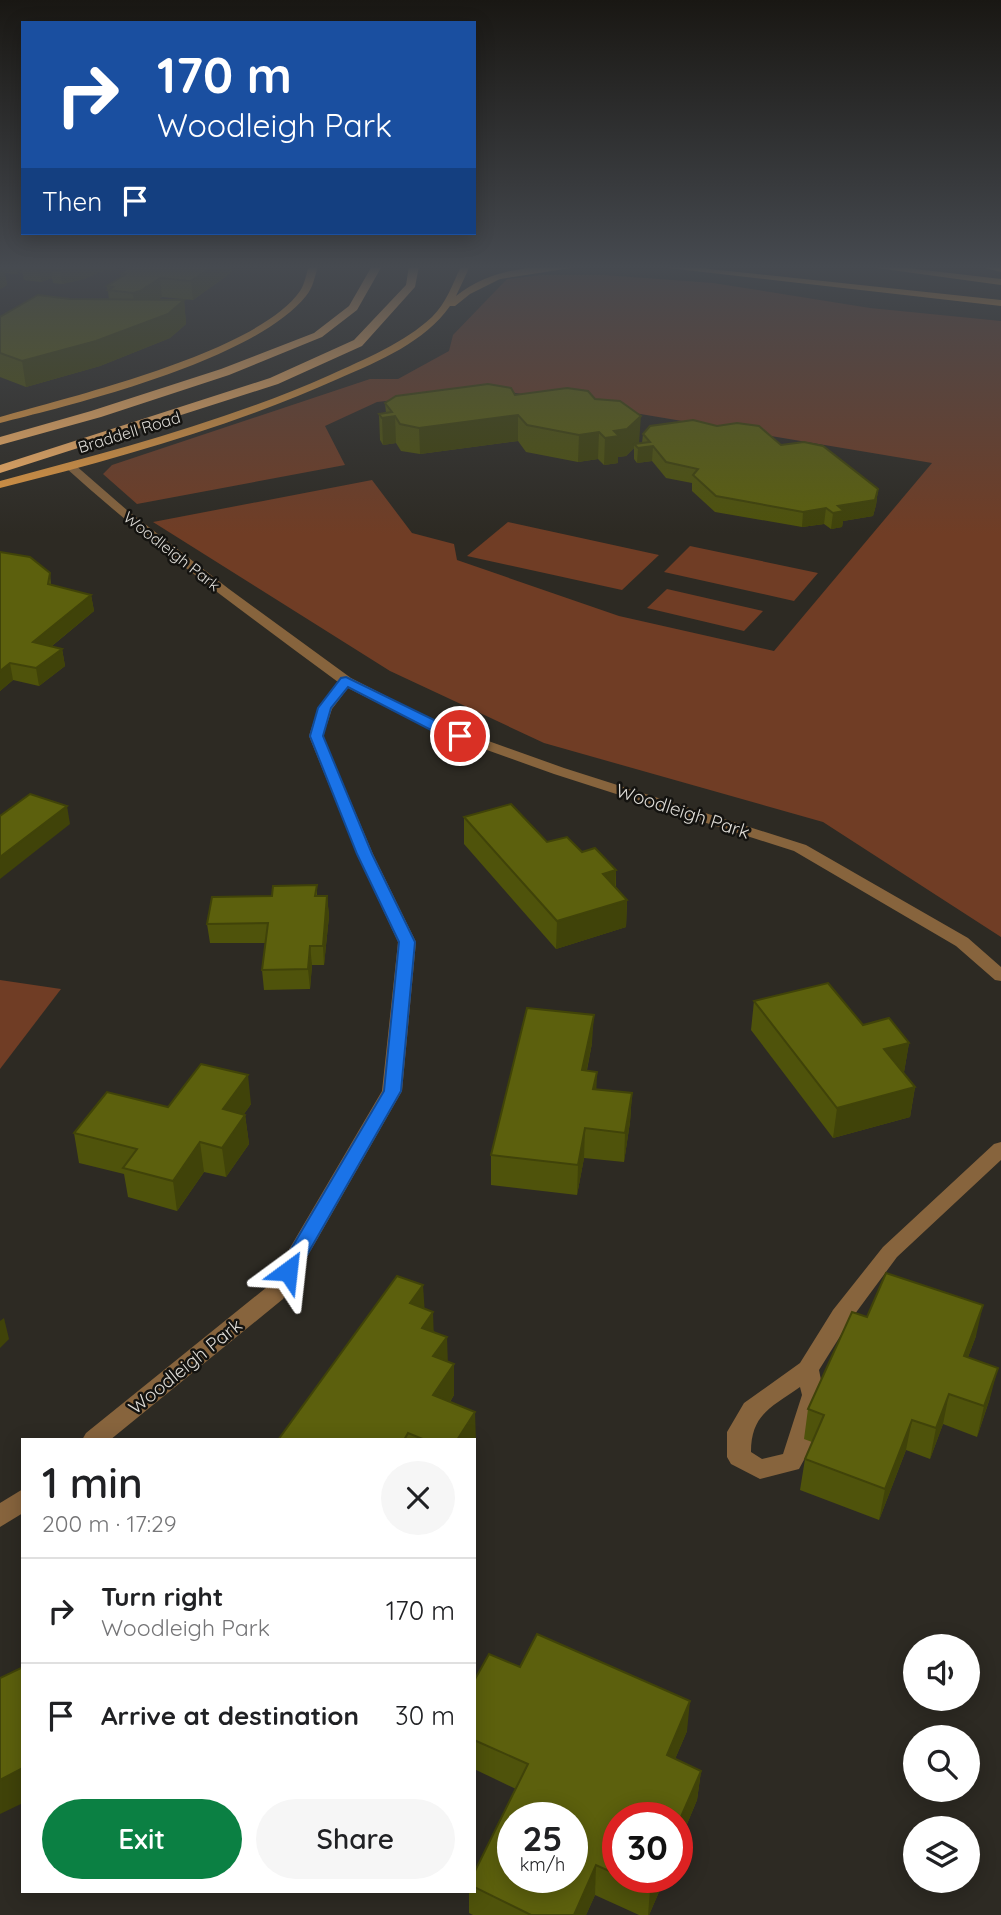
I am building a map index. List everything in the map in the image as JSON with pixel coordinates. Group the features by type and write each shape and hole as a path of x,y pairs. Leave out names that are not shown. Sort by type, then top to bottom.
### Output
{"highway":[{"path":"0,440 96,414 264,355"},
{"path":"0,469 275,382 332,355"}],"main road":[{"path":"0,420 144,378 204,355"},
{"name":"Braddell Road","path":"0,485 241,415 297,395 381,355"}],"street":[{"name":"Woodleigh Park","path":"70,466 124,514 346,681 436,727 559,771 800,848 962,942 1001,976"},
{"name":"Woodleigh Park","path":"96,1438 275,1293 392,1091 407,942 365,854 316,736 325,708 346,681"},
{"path":"808,1369 841,1316 890,1252 1001,1149"},
{"path":"0,1517 21,1501"}],"shaded area":[{"path":"441,355 1001,355 1001,937 823,822 544,743 390,671 153,522 372,480 412,533 454,544 457,560 619,616 774,651 932,463 491,389 377,402 325,426 345,465 137,504 103,474 112,465 370,379 398,379"},
{"path":"508,522 659,555 622,590 467,556"},
{"path":"690,546 818,573 794,601 664,572"},
{"path":"667,589 763,611 744,631 647,608"},
{"path":"0,980 61,989 0,1069"}],"building":[{"path":"7,355 43,355 22,361"},
{"path":"488,384 511,388 515,395 567,388 588,391 595,399 620,401 641,416 627,429 614,431 619,436 605,438 599,432 579,435 527,425 518,415 419,428 400,424 395,416 382,418 379,414 392,412 385,403 396,396"},
{"path":"693,420 717,426 737,423 759,426 781,445 804,442 823,446 878,489 875,500 838,506 844,511 833,513 826,508 803,512 716,496 693,475 698,469 666,462 653,446 638,448 634,444 650,442 643,434 650,426"},
{"path":"0,552 30,557 50,573 48,584 91,595 33,642 62,649 36,668 10,663 0,671"},
{"path":"30,794 67,806 0,857 0,816"},
{"path":"511,804 547,842 567,837 582,852 595,848 616,870 603,874 627,900 557,921 464,817"},
{"path":"317,885 315,896 327,896 323,946 310,946 308,969 262,970 268,923 207,924 212,897 272,896 273,886"},
{"path":"828,983 863,1025 889,1018 909,1043 884,1049 915,1087 837,1108 754,1001"},
{"path":"527,1008 594,1015 582,1070 597,1072 593,1089 632,1093 625,1133 585,1128 578,1165 491,1155"},
{"path":"201,1064 248,1075 223,1109 245,1115 222,1148 200,1142 173,1181 123,1168 137,1149 74,1133 107,1092 168,1107"},
{"path":"886,1273 983,1305 964,1356 998,1368 984,1406 949,1394 936,1428 912,1420 885,1489 805,1459 824,1415 808,1409 852,1312 867,1317"},
{"path":"397,1276 423,1285 410,1303 433,1312 422,1328 447,1337 433,1356 454,1364 433,1395 475,1412 458,1438 420,1438 408,1433 405,1438 279,1438"},
{"path":"537,1634 690,1701 667,1755 701,1771 687,1802 602,1802 602,1868 596,1865 588,1883 588,1802 509,1802 528,1764 476,1741 476,1677 489,1654 520,1667"},
{"path":"21,1668 21,1769 0,1780 0,1678"},
{"path":"497,1827 497,1893 584,1893 574,1915 531,1915 476,1888 476,1869"}],"route":[{"path":"288,1271 392,1091 407,942 365,854 316,736 325,708 346,681 436,727 460,736"}]}
